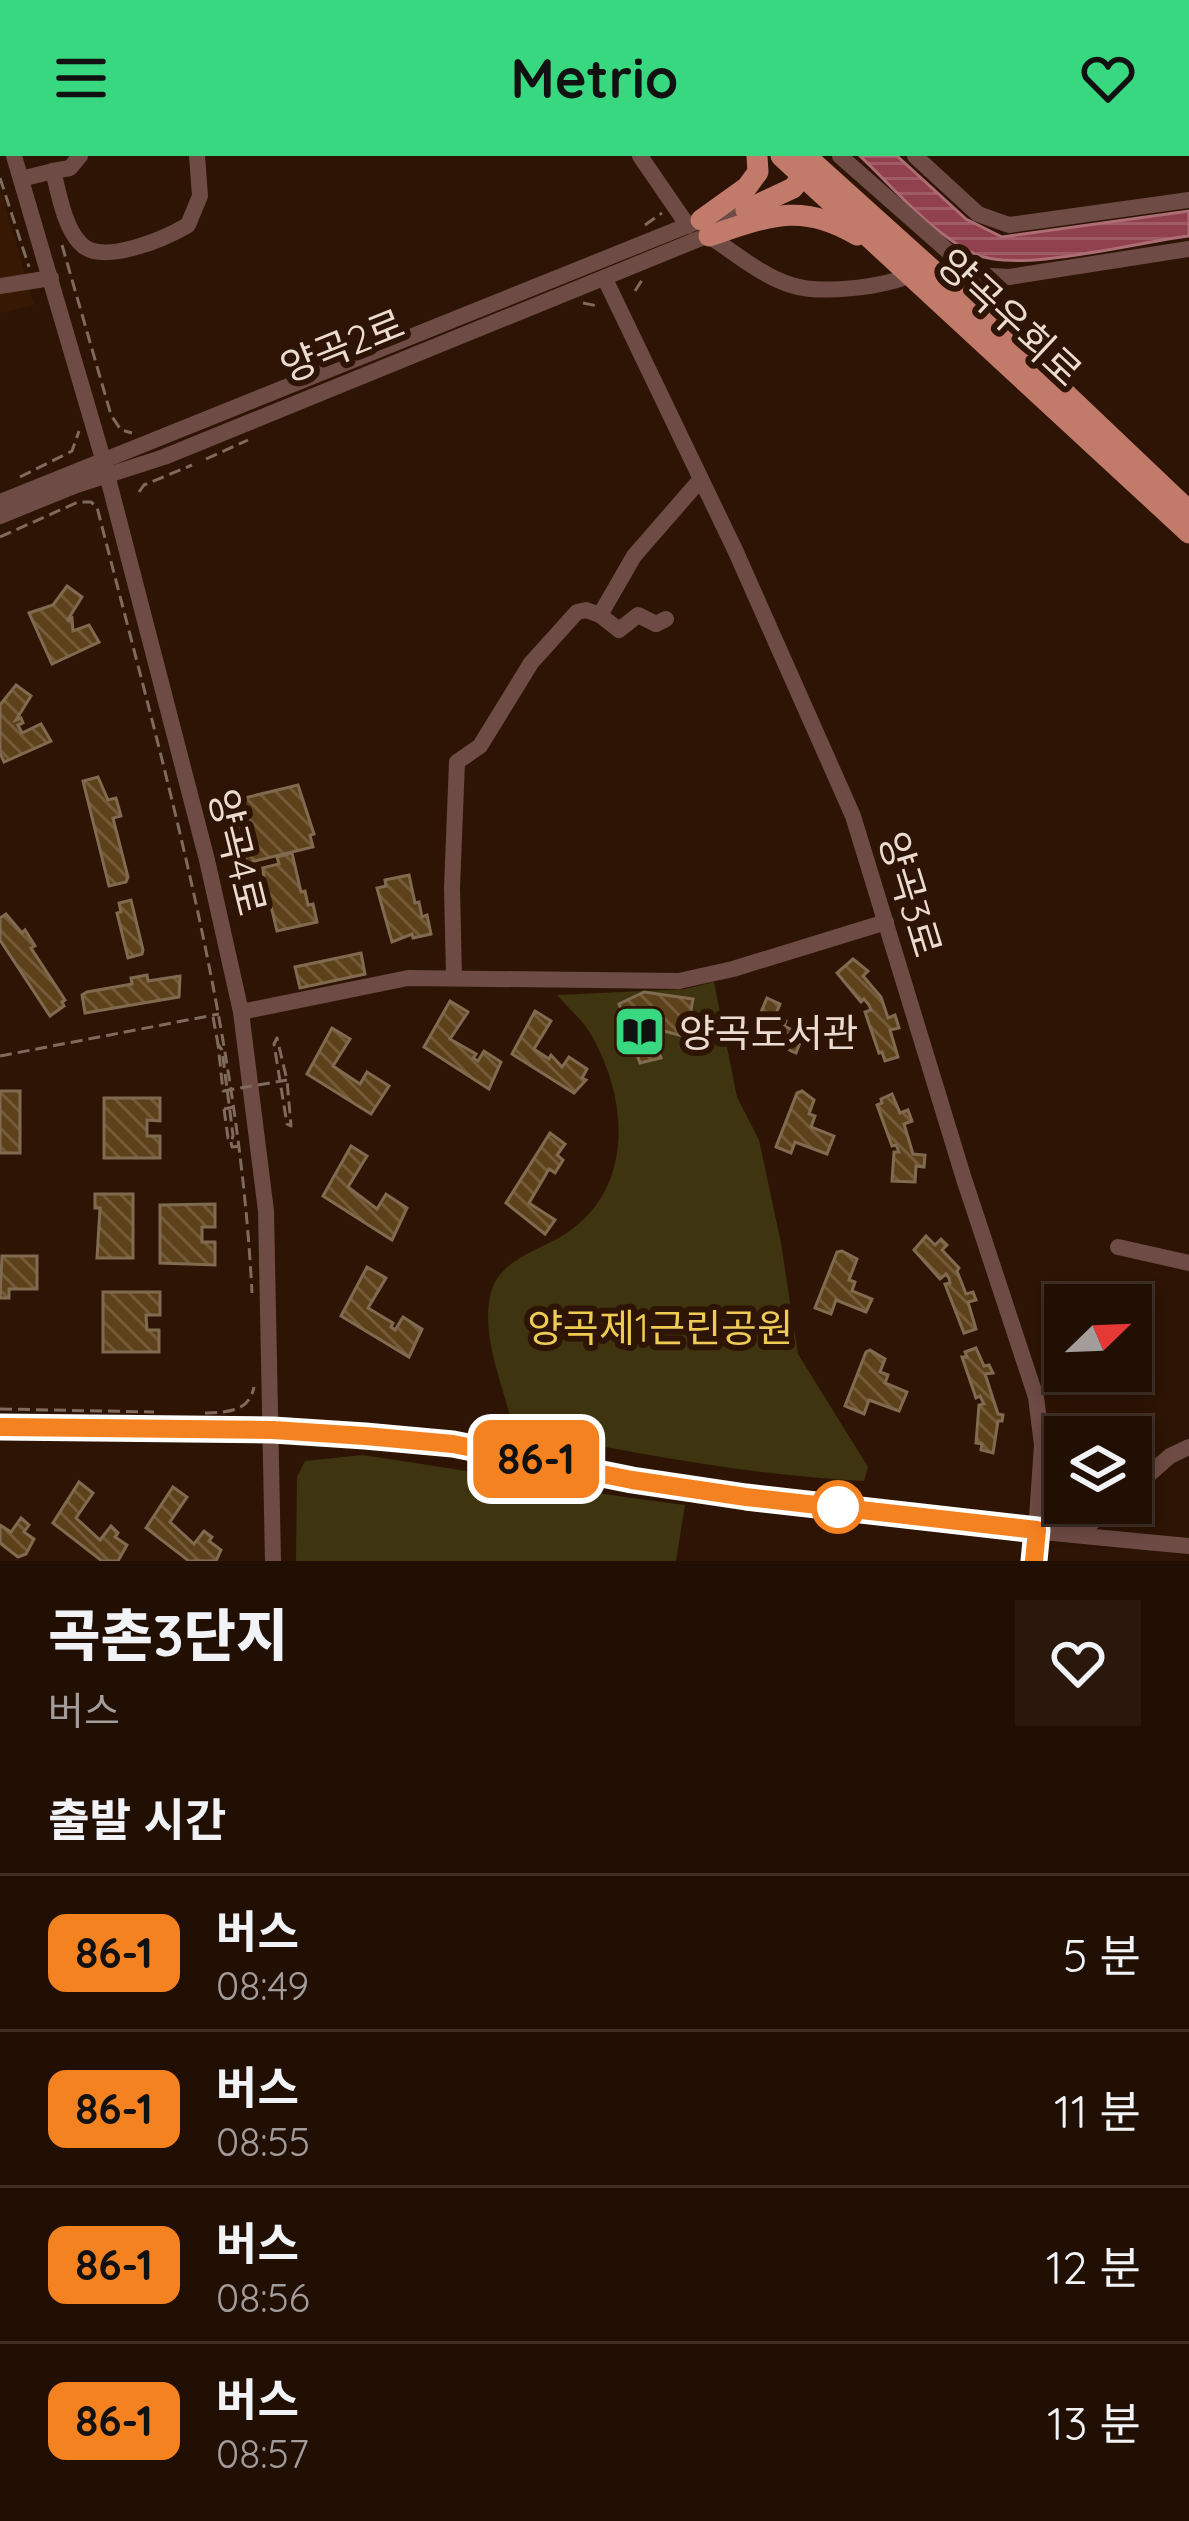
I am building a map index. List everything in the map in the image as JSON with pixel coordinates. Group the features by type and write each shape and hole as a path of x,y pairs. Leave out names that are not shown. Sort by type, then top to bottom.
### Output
{"main road":[{"path":"700,227 747,187 758,172 757,156"},
{"name":"양곡우회로","path":"781,156 810,163 988,320 1189,511"},
{"name":"양곡우회로","path":"810,163 913,274 1189,533"},
{"name":"양곡2로","path":"746,210 793,188 810,163"},
{"path":"700,227 804,214 852,232 913,274"}],"street":[{"name":"양곡4로","path":"14,156 42,280 105,467 213,882 241,1012 266,1211 273,1561"},
{"path":"21,179 70,168 80,156"},
{"path":"53,171 78,241 93,252 110,253 188,225 200,196 196,156"},
{"path":"640,156 700,227 793,286 871,286 895,283 913,274"},
{"path":"840,156 975,274 1024,275 1189,249"},
{"path":"915,156 978,214 1009,225 1189,200"},
{"name":"양곡2로","path":"0,516 105,467 746,210"},
{"name":"양곡2로","path":"0,502 105,467 164,457 605,279 700,227"},
{"name":"양곡3로","path":"605,279 838,775 1036,1397 1042,1445 1034,1561"},
{"path":"0,286 42,280"},
{"path":"600,615 634,556 701,478"},
{"path":"454,976 457,762 480,746 531,662 581,609 600,615 619,630 638,615 656,624 666,619"},
{"path":"241,1012 382,981 454,976 679,981 886,922"},
{"path":"1118,1247 1189,1263"},
{"path":"0,1427 273,1430 453,1444 746,1497 1189,1546"},
{"path":"1152,1472 1189,1447"},
{"path":"1077,1535 1090,1524"}],"path":[{"path":"0,178 42,280"},
{"path":"637,231 669,209"},
{"path":"58,231 111,415 121,430 136,434"},
{"path":"18,478 72,451 79,432"},
{"path":"139,492 144,485 192,465"},
{"path":"0,537 78,502 97,507 185,850 221,1014 241,1146 252,1291"},
{"path":"0,1056 221,1014"},
{"path":"212,1016 228,1092 231,1144"},
{"path":"218,1044 223,1091 244,1088 266,1084 287,1080 291,1126 286,1120 283,1101 280,1082 277,1063 274,1044 277,1038 286,1076"},
{"path":"231,1144 224,1109 236,1107"},
{"path":"231,1144 241,1146"},
{"path":"190,1413 237,1410 250,1401 255,1382"},
{"path":"0,1409 167,1412"}],"shaded area":[{"path":"860,156 897,156 966,219 1002,237 1189,211 1189,236 1048,259 995,259 975,254 944,235"},
{"path":"0,188 34,305 0,313"}],"green space":[{"name":"양곡제1근린공원","path":"714,982 737,1097 759,1140 798,1354 868,1467 864,1481 687,1462 513,1427 490,1343 491,1292 511,1264 585,1218 602,1196 618,1145 618,1118 605,1063 590,1032 557,995 685,989"},
{"path":"362,1455 685,1505 676,1561 296,1561 297,1477 305,1461"}],"building":[{"path":"67,586 82,597 67,621 72,618 73,631 89,625 99,642 52,664 29,613 53,605"},
{"path":"16,685 31,696 16,720 21,718 22,733 41,724 51,741 4,762 0,705"},
{"path":"98,777 108,800 116,798 121,816 113,818 128,877 126,882 109,886 83,781"},
{"path":"298,785 314,834 310,835 313,847 247,863 243,849 236,851 232,801"},
{"path":"292,853 301,892 305,891 308,905 313,904 317,922 277,931 262,868 279,864 277,857"},
{"path":"409,875 415,903 419,902 422,917 427,915 431,934 413,938 412,934 392,942 377,888 386,886 385,880"},
{"path":"131,900 143,950 128,958 117,913 121,912 119,903"},
{"path":"6,914 22,933 25,930 35,946 31,948 65,1000 50,1016 0,940 0,918"},
{"path":"361,953 365,974 300,988 295,967"},
{"path":"853,959 868,971 863,976 881,997 888,1018 895,1015 899,1028 890,1030 898,1057 885,1061 879,1053 865,1012 871,1010 869,1005 837,973"},
{"path":"147,975 148,981 180,976 179,997 85,1013 82,995 132,984 131,978"},
{"name":"양곡도서관","path":"644,992 693,999 686,1037 649,1027 661,1058 640,1063 619,1004"},
{"path":"767,998 780,1004 775,1016 786,1021 784,1026 803,1035 796,1053 767,1040 763,1048 748,1042"},
{"path":"450,1001 468,1012 450,1039 476,1054 473,1058 478,1061 484,1051 501,1062 489,1089 424,1047"},
{"path":"535,1011 551,1021 534,1049 549,1059 551,1055 562,1067 569,1057 587,1069 582,1078 586,1080 574,1093 512,1054"},
{"path":"332,1028 350,1039 333,1066 360,1084 367,1072 389,1086 371,1114 307,1074"},
{"path":"0,1091 20,1091 20,1153 0,1153"},
{"path":"802,1091 814,1100 811,1127 834,1136 827,1154 795,1142 791,1153 776,1147 797,1093"},
{"path":"892,1094 900,1113 908,1110 912,1121 904,1124 913,1154 925,1155 924,1167 916,1166 915,1182 892,1181 894,1152 899,1152 892,1146 877,1105"},
{"path":"104,1098 160,1098 160,1121 147,1120 147,1136 160,1136 160,1158 104,1158"},
{"path":"550,1133 565,1144 557,1155 563,1160 555,1173 549,1169 529,1203 555,1220 545,1234 506,1203"},
{"path":"351,1146 367,1156 348,1187 377,1209 386,1194 407,1208 392,1240 323,1196"},
{"path":"95,1194 133,1194 133,1258 97,1258 100,1208 95,1208"},
{"path":"215,1204 215,1227 202,1227 202,1242 215,1242 215,1265 160,1263 160,1205"},
{"path":"926,1236 935,1245 941,1239 947,1245 942,1250 959,1268 966,1294 973,1292 976,1300 968,1302 976,1329 964,1333 945,1284 950,1283 949,1278 946,1274 940,1279 914,1250"},
{"path":"837,1252 857,1259 849,1280 855,1282 852,1291 872,1299 866,1312 836,1300 831,1314 815,1308"},
{"path":"2,1256 37,1256 37,1289 9,1289 9,1298 0,1298"},
{"path":"367,1267 386,1278 368,1308 393,1323 395,1330 403,1317 422,1329 409,1357 341,1316"},
{"path":"103,1292 160,1292 160,1315 146,1315 147,1330 159,1330 159,1352 103,1352"},
{"path":"976,1348 993,1373 985,1374 998,1414 1003,1415 993,1453 976,1443 979,1405 984,1404 980,1396 976,1398 962,1357"},
{"path":"870,1350 885,1359 880,1372 888,1375 885,1383 907,1392 899,1411 869,1400 864,1414 845,1406"},
{"path":"79,1482 93,1493 76,1518 100,1540 111,1526 118,1533 115,1537 127,1545 118,1561 102,1561 53,1523"},
{"path":"173,1487 187,1497 170,1522 194,1544 204,1531 212,1537 209,1541 221,1550 216,1561 189,1561 146,1528"},
{"path":"21,1518 29,1525 24,1532 34,1539 26,1554 18,1557 0,1543 0,1525 11,1532"}],"bus line":[{"name":"86-1","path":"0,1427 273,1430 453,1444 746,1497 1037,1530 1034,1561"}],"place":[{"name":"양곡도서관","path":"640,1032"}]}
